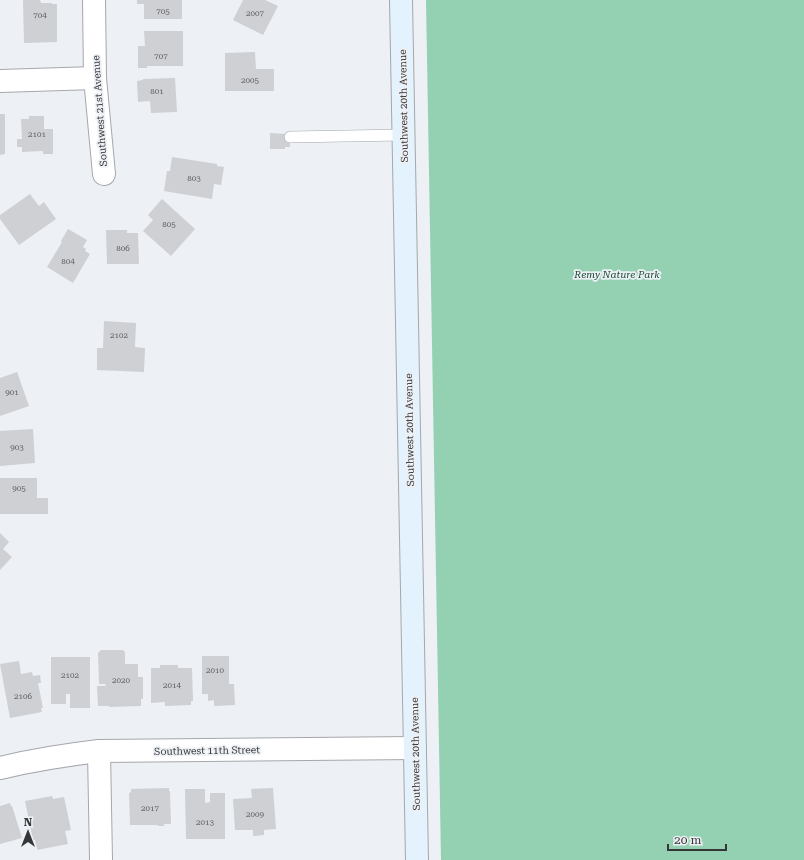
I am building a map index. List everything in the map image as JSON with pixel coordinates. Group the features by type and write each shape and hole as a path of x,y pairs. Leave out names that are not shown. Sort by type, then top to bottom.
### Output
{"street":[{"name":"Southwest 21st Avenue","path":"94,0 95,78 104,174"},
{"name":"Southwest 20th Avenue","path":"400,0 417,860"},
{"path":"0,81 95,78"},
{"name":"Southwest 11th Street","path":"0,768 35,760 99,751 415,748"},
{"path":"99,751 101,860"}],"lane":[{"path":"290,137 403,135"}],"green space":[{"name":"Remy Nature Park","path":"426,0 804,0 804,860 441,860"}],"building":[{"path":"23,0 40,0 41,3 57,4 57,42 24,43"},
{"path":"137,0 182,0 182,19 144,19 144,4 137,4"},
{"path":"243,0 265,0 278,6 263,35 233,20"},
{"path":"144,31 183,31 183,66 147,66 147,68 138,68 138,46 145,46"},
{"path":"255,52 256,69 274,69 274,91 225,91 225,53"},
{"path":"175,78 177,112 151,113 150,101 138,102 137,81 143,79"},
{"path":"0,114 5,114 5,154 0,155"},
{"path":"29,116 44,116 44,129 53,129 53,154 43,154 43,151 22,152 22,147 17,147 17,139 22,139 21,119 29,119"},
{"path":"270,133 286,134 286,142 290,142 290,147 285,147 285,149 270,149"},
{"path":"172,157 217,164 217,166 224,167 221,185 214,184 212,199 164,191 167,171 170,171"},
{"path":"30,194 39,206 44,202 56,219 19,245 0,219 0,215"},
{"path":"162,199 195,229 171,256 143,231 153,220 148,215"},
{"path":"68,229 87,240 83,247 86,249 85,251 90,254 73,283 47,267"},
{"path":"106,230 127,230 127,233 138,233 139,264 107,264"},
{"path":"104,321 136,323 135,347 145,348 144,372 97,370 97,348 103,348"},
{"path":"17,372 29,406 0,416 0,378"},
{"path":"33,429 35,463 0,466 0,431"},
{"path":"0,478 37,478 37,498 48,498 48,514 0,514"},
{"path":"0,533 9,542 3,549 12,557 0,570"},
{"path":"101,650 123,650 125,652 125,664 138,664 138,677 143,677 143,699 141,699 141,706 98,706 97,686 106,686 105,684 99,684 98,653"},
{"path":"202,656 229,656 229,684 234,684 235,705 214,706 214,700 208,701 208,694 202,694"},
{"path":"51,657 90,657 90,708 70,708 70,694 66,694 66,704 51,704"},
{"path":"19,661 21,674 32,672 33,676 40,675 41,683 38,683 43,708 41,708 42,712 10,718 0,664"},
{"path":"160,665 178,665 178,668 192,668 193,701 191,701 191,705 165,706 165,702 151,703 151,668 160,668"},
{"path":"169,788 171,824 164,824 164,826 130,825 129,793 131,792 131,789"},
{"path":"273,788 276,829 264,830 264,835 253,836 253,830 235,830 233,799 252,798 251,789"},
{"path":"185,789 205,789 205,803 210,802 210,793 225,793 225,839 186,839"},
{"path":"52,796 53,799 64,797 71,830 65,831 68,844 37,850 35,840 33,840 25,801"},
{"path":"10,803 22,838 0,844 0,806"}]}
